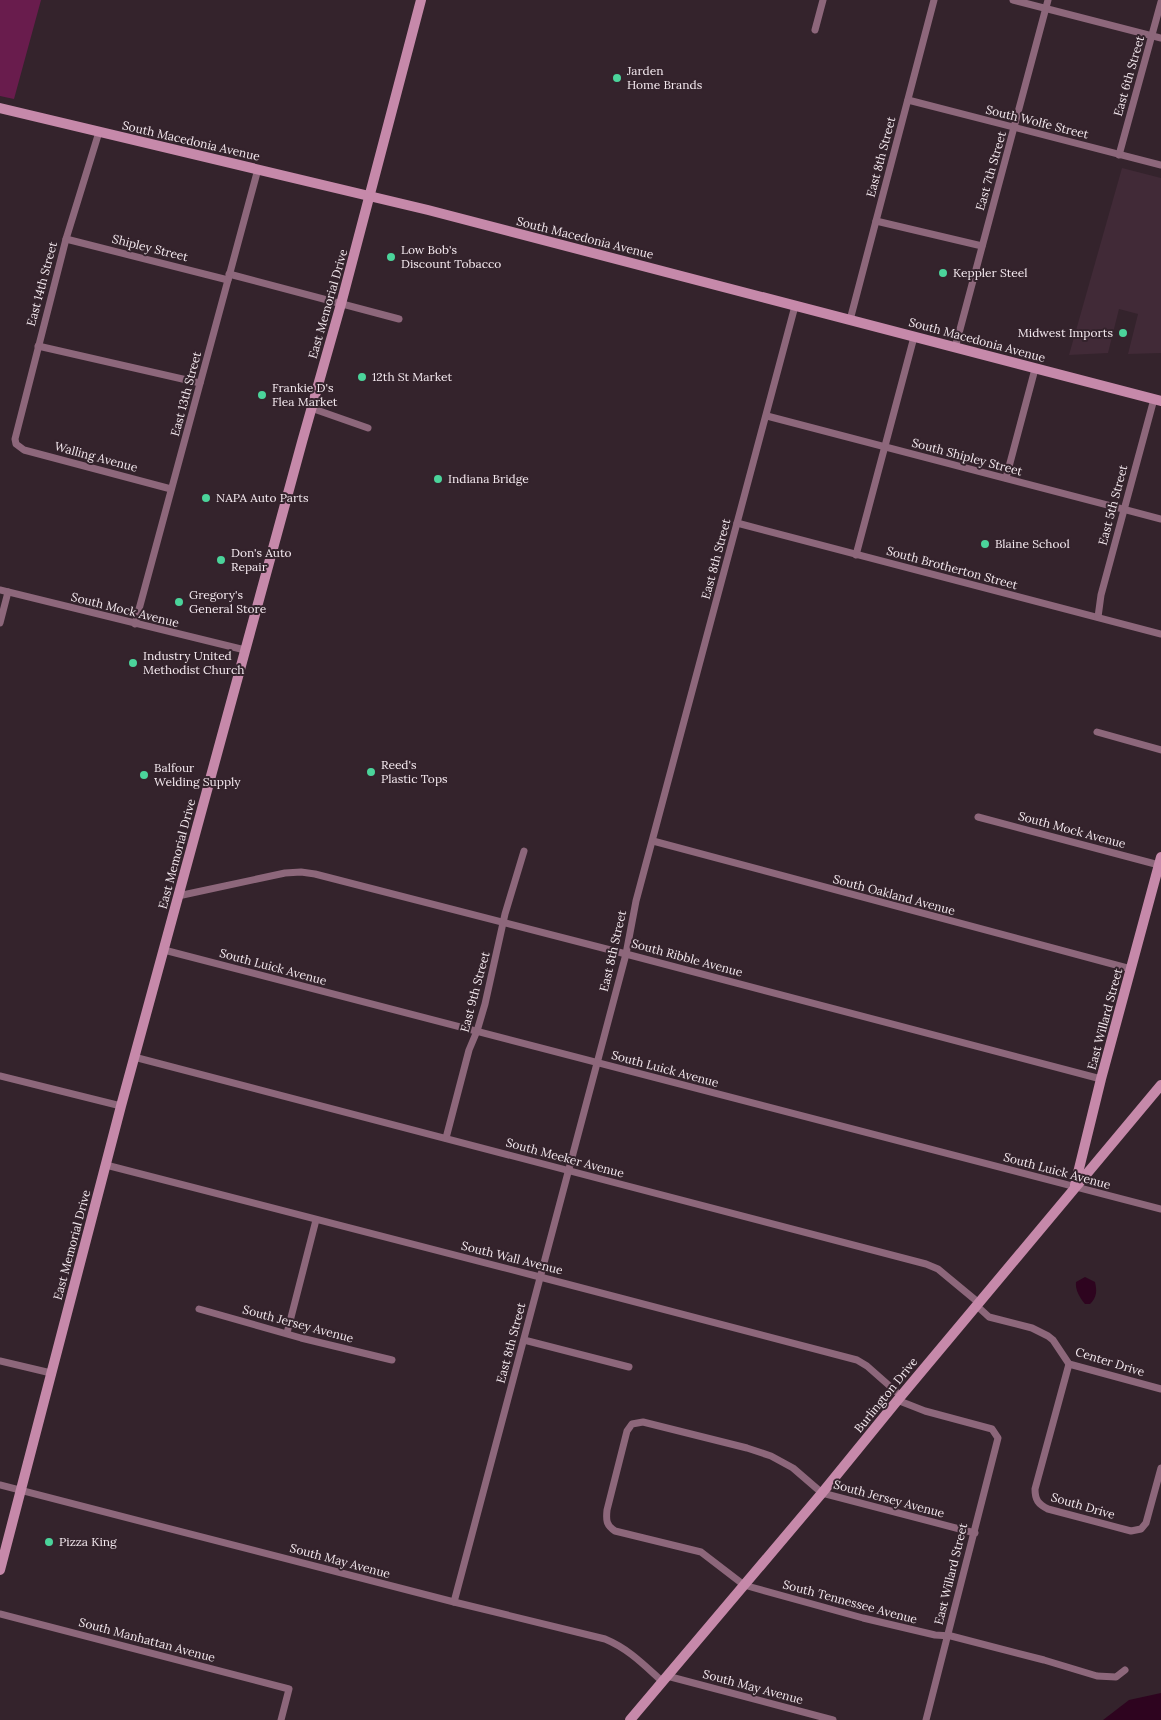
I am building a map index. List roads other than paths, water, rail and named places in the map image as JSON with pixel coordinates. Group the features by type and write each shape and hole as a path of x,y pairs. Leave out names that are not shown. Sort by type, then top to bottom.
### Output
{"street":[{"name":"East Memorial Drive","path":"0,1570 134,1057 341,304 421,0"},
{"path":"815,30 823,0"},
{"name":"East 8th Street","path":"850,320 934,0"},
{"path":"1013,0 1161,38"},
{"name":"East 7th Street","path":"955,348 1048,0"},
{"name":"East 6th Street","path":"1119,155 1161,2"},
{"name":"South Wolfe Street","path":"908,100 1161,165"},
{"name":"South Macedonia Avenue","path":"0,108 370,196 1157,400"},
{"name":"East 14th Street","path":"16,444 15,434 66,239 99,132"},
{"name":"East 13th Street","path":"135,624 258,169"},
{"path":"876,221 982,246"},
{"name":"Shipley Street","path":"66,239 399,319"},
{"name":"East 8th Street","path":"454,1602 626,954 636,901 795,306"},
{"path":"856,555 914,337"},
{"path":"38,346 200,383"},
{"path":"1006,478 1035,369"},
{"name":"East 5th Street","path":"1098,617 1101,595 1124,509 1157,400"},
{"path":"311,408 368,428"},
{"name":"South Shipley Street","path":"766,416 1161,519"},
{"name":"Walling Avenue","path":"16,444 24,450 172,489"},
{"name":"South Brotherton Street","path":"737,523 1161,634"},
{"name":"South Mock Avenue","path":"0,590 245,650"},
{"path":"0,623 8,592"},
{"path":"1097,732 1161,750"},
{"name":"South Mock Avenue","path":"978,817 1160,861"},
{"name":"South Oakland Avenue","path":"652,841 1131,969"},
{"name":"East 9th Street","path":"446,1138 469,1050 477,1031 524,851"},
{"name":"East Willard Street","path":"1075,1187 1101,1079 1160,861"},
{"name":"South Ribble Avenue","path":"178,896 285,873 301,872 626,954 1101,1079"},
{"name":"South Luick Avenue","path":"164,950 1161,1209"},
{"name":"South Meeker Avenue","path":"134,1057 934,1266 978,1304 989,1317 1007,1322"},
{"path":"0,1076 121,1106"},
{"name":"Burlington Drive","path":"630,1720 822,1493 1161,1085"},
{"name":"South Wall Avenue","path":"106,1165 857,1360 867,1366 899,1398 925,1411 992,1428 997,1434"},
{"path":"287,1333 316,1220"},
{"name":"South Jersey Avenue","path":"198,1309 392,1360"},
{"name":"Center Drive","path":"1007,1322 1032,1328 1048,1336 1069,1364 1161,1389"},
{"path":"524,1340 629,1367"},
{"path":"0,1361 51,1373"},
{"name":"South Drive","path":"1069,1364 1035,1489 1035,1496 1039,1504 1048,1509 1110,1526 1131,1531 1138,1530 1146,1522 1161,1468"},
{"name":"South Jersey Avenue","path":"608,1526 607,1510 628,1431 634,1423 643,1422 747,1448 771,1456 792,1468 822,1493 975,1532"},
{"name":"East Willard Street","path":"926,1720 998,1443 997,1434"},
{"name":"South May Avenue","path":"0,1485 454,1602 606,1639 628,1650 665,1679 833,1720"},
{"name":"South Tennessee Avenue","path":"608,1526 615,1531 701,1552 744,1585 872,1620 935,1635 948,1636 1044,1660 1097,1676 1116,1677 1125,1670"},
{"name":"South Manhattan Avenue","path":"0,1614 289,1689 281,1720"}],"place":[{"name":"Jarden Home Brands","path":"617,78"},
{"name":"Low Bob's Discount Tobacco","path":"391,257"},
{"name":"Keppler Steel","path":"943,273"},
{"name":"Midwest Imports","path":"1123,333"},
{"name":"12th St Market","path":"362,377"},
{"name":"Frankie D's Flea Market","path":"262,395"},
{"name":"Indiana Bridge","path":"438,479"},
{"name":"NAPA Auto Parts","path":"206,498"},
{"name":"Blaine School","path":"985,544"},
{"name":"Don's Auto Repair","path":"221,560"},
{"name":"Gregory's General Store","path":"179,602"},
{"name":"Industry United Methodist Church","path":"133,663"},
{"name":"Reed's Plastic Tops","path":"371,772"},
{"name":"Balfour Welding Supply","path":"144,775"},
{"name":"Pizza King","path":"49,1542"}]}
